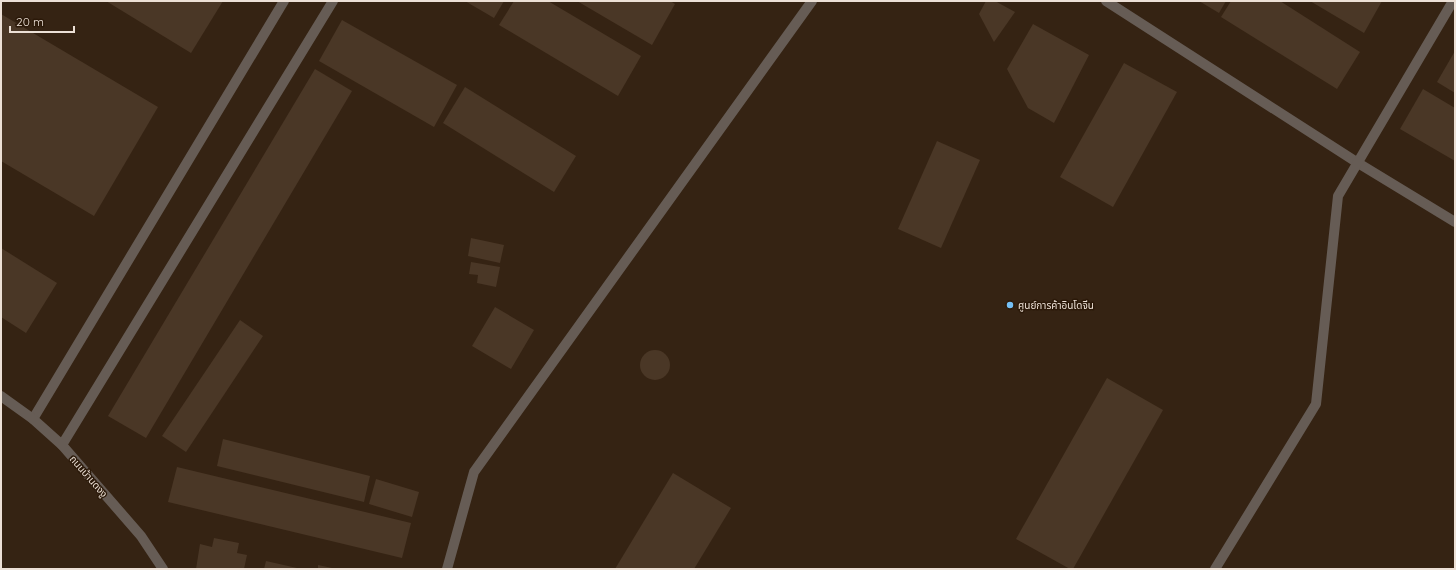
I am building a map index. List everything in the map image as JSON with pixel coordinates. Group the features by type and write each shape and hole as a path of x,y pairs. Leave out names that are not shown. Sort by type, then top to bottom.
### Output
{"street":[{"path":"33,419 284,1"},
{"path":"62,445 333,1"},
{"path":"447,569 474,472 812,1"},
{"path":"1106,1 1358,163 1455,222"},
{"path":"1215,569 1316,404 1338,196 1453,1"},
{"name":"ถนนบ้านดงงู","path":"1,396 33,419 62,445 141,536 163,569"}],"building":[{"path":"106,1 223,1 191,53"},
{"path":"465,1 504,1 494,18"},
{"path":"514,1 548,1 641,56 618,96 499,25"},
{"path":"577,1 670,1 675,4 652,45"},
{"path":"986,1 995,1 1015,12 994,42 979,14"},
{"path":"1199,1 1226,1 1219,13"},
{"path":"1231,1 1280,1 1360,52 1337,89 1221,17"},
{"path":"1310,1 1382,1 1364,33"},
{"path":"1,14 158,107 94,216 1,161"},
{"path":"342,20 457,85 434,127 319,61"},
{"path":"1033,24 1089,55 1054,123 1028,108 1007,69"},
{"path":"1455,51 1455,93 1437,82"},
{"path":"1124,63 1177,92 1113,207 1060,177"},
{"path":"315,69 352,91 146,438 108,416"},
{"path":"465,87 576,156 554,192 443,123"},
{"path":"1423,89 1455,108 1455,161 1400,129"},
{"path":"937,141 980,160 941,248 898,229"},
{"path":"471,238 504,245 500,263 468,256"},
{"path":"1,248 57,283 26,333 1,317"},
{"path":"471,262 500,267 496,287 477,283 478,275 469,274"},
{"path":"495,307 534,330 511,369 472,346"},
{"path":"240,320 263,336 186,452 162,436"},
{"path":"655,350 666,354 670,365 666,376 655,380 644,376 640,365 644,354"},
{"path":"1107,378 1163,410 1073,569 1070,569 1016,539"},
{"path":"223,439 370,476 364,502 217,466"},
{"path":"177,467 411,523 402,558 168,502"},
{"path":"673,473 731,508 694,569 615,569"},
{"path":"376,479 419,492 412,517 369,504"},
{"path":"214,538 239,543 237,553 247,555 244,569 196,569 200,544 212,547"},
{"path":"266,561 297,568 297,569 264,569"},
{"path":"318,565 332,568 332,569 318,569"}],"place":[{"name":"ศูนย์การค้าอินโดจีน","path":"1010,305"}]}
